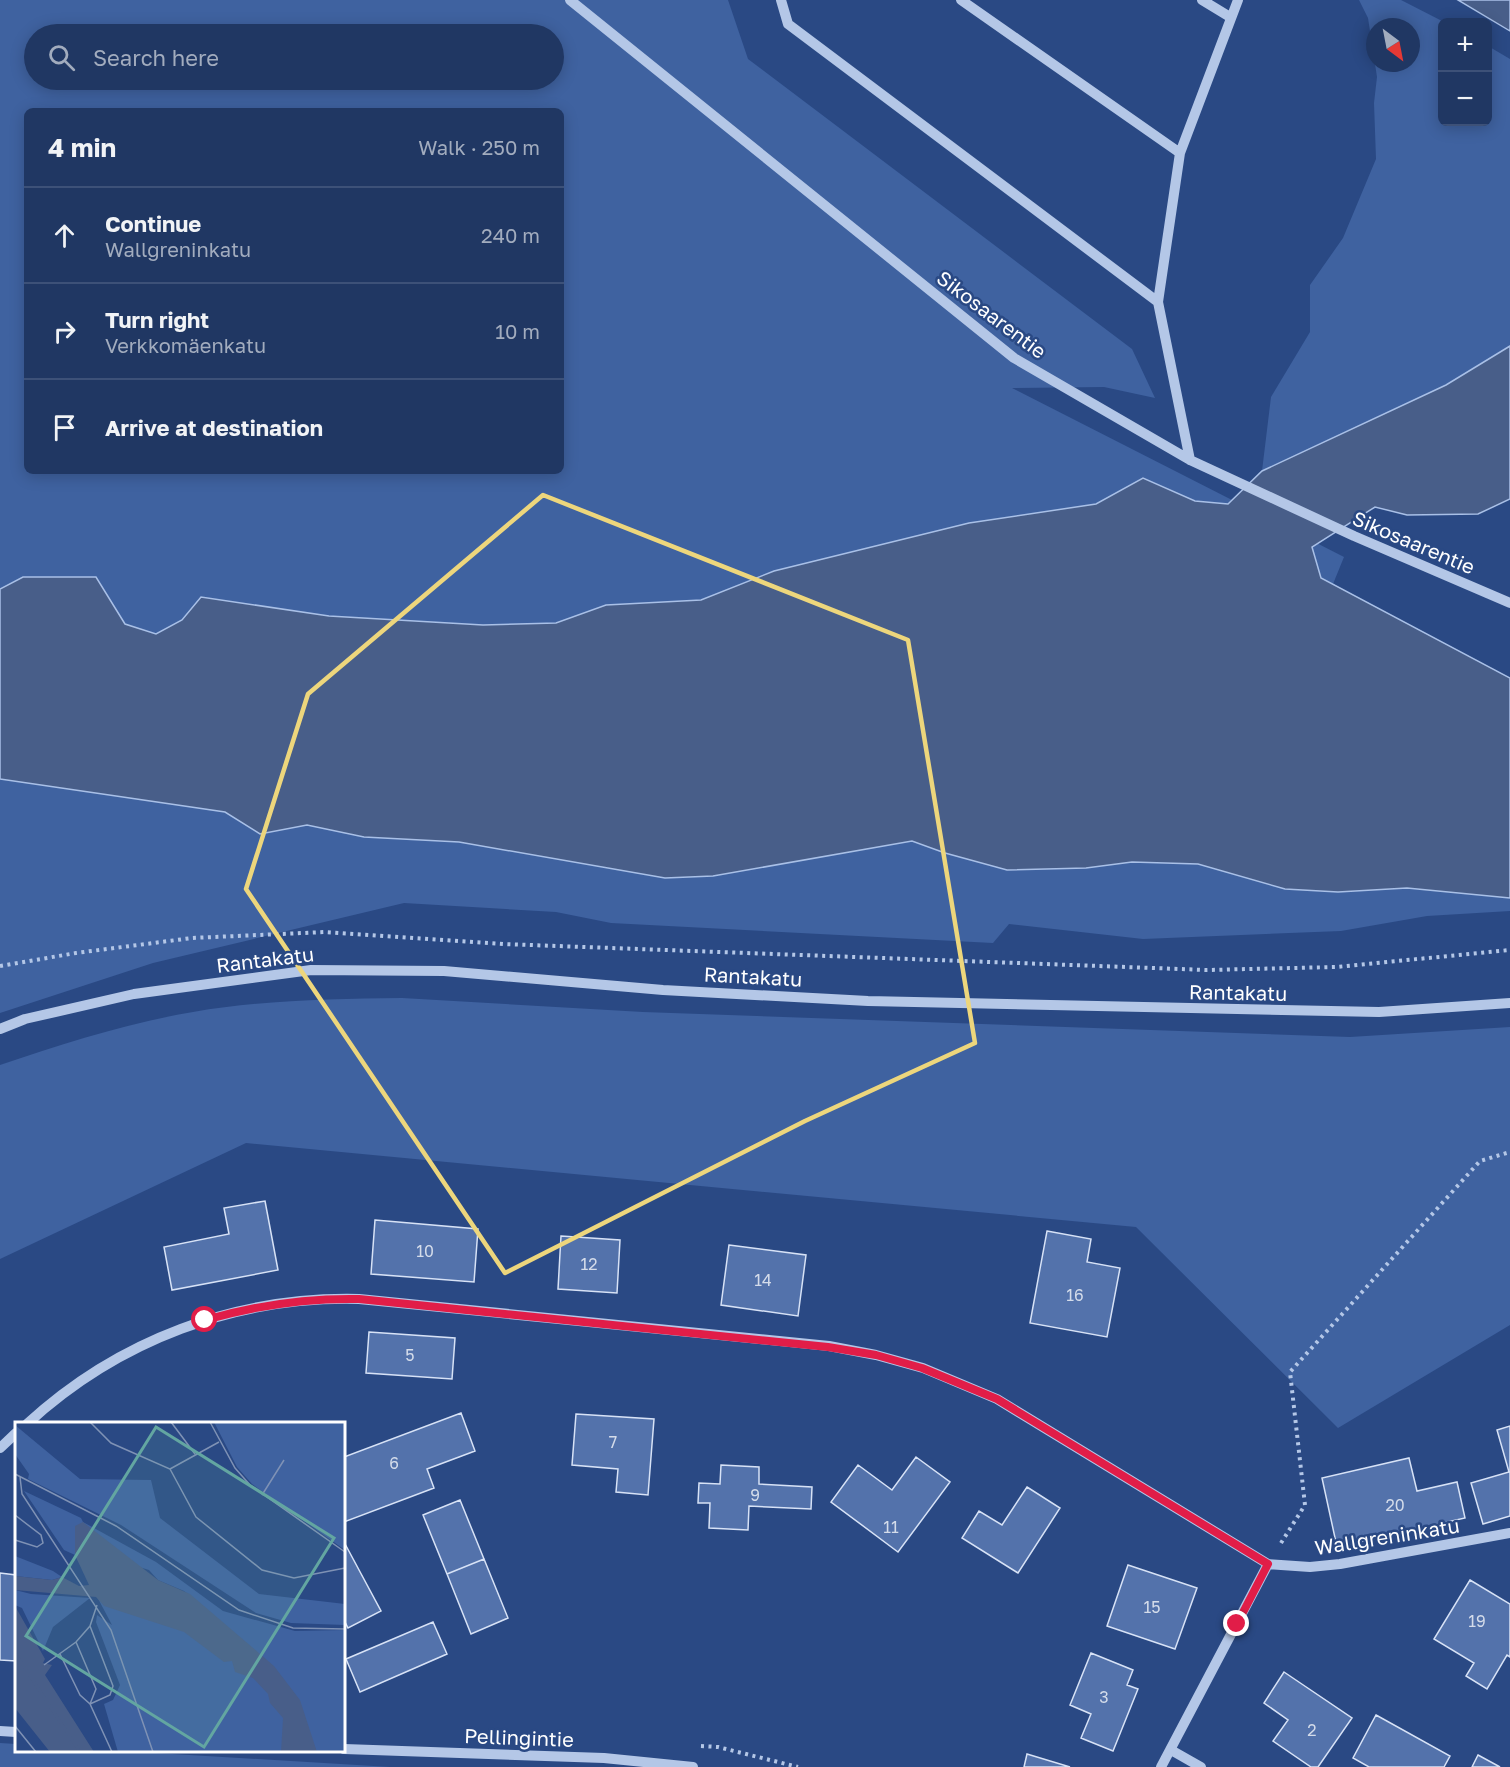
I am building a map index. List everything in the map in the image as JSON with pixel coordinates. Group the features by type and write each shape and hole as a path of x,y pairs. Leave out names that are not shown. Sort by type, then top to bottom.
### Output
{"street":[{"name":"Sikosaarentie","path":"570,0 1014,358 1190,460 1354,536 1510,603"},
{"path":"781,0 788,24 1158,302"},
{"path":"961,0 1179,153"},
{"path":"1202,0 1230,17"},
{"path":"1190,460 1158,302 1179,153 1238,0"},
{"name":"Rantakatu","path":"0,1029 25,1019 134,994 311,970 444,971 663,990 868,1001 1379,1012 1510,1004"},
{"name":"Wallgreninkatu","path":"29,1422 51,1402 92,1373 130,1351 172,1332 242,1309 317,1298 359,1299 828,1347 876,1355 922,1368 997,1399 1268,1564 1310,1567 1340,1564 1510,1533"},
{"path":"0,1448 15,1434"},
{"path":"1161,1767 1268,1564"},
{"path":"0,1731 15,1732"},
{"name":"Pellingintie","path":"345,1749 693,1767"},
{"path":"1171,1750 1201,1767"}],"path":[{"path":"0,966 76,953 192,938 325,932 503,944 1207,970 1336,967 1510,950"},
{"path":"1268,1564 1305,1505 1290,1372 1480,1161 1510,1152"}],"highlighted area":[{"path":"543,495 908,640 975,1043 805,1121 505,1273 246,889 308,694"}],"shaded area":[{"path":"0,0 728,0 748,59 1132,349 1155,398 1104,387 1012,388 1344,557 1333,584 1510,678 1298,776 665,878 713,876 912,841 946,853 1088,847 1510,885 1510,911 1427,916 1341,931 1143,939 1009,924 993,943 611,923 556,912 404,903 153,963 0,1013"},
{"path":"1359,0 1401,0 1438,19 1438,126 1492,126 1492,48 1510,59 1510,346 1446,385 1262,471 1271,397 1310,332 1310,285 1343,238 1376,159 1374,103 1376,72 1420,72 1420,18 1368,18"},
{"path":"1458,0 1510,0 1510,31 1492,20 1492,18"},
{"path":"1510,346 1510,499 1478,514 1407,515 1375,507 1312,547 1321,578 1510,678 1510,898 1407,888 1338,892 1285,889 1198,864 1132,862 1086,868 1007,870 945,853 912,841 713,876 665,878 459,842 364,837 307,825 260,834 225,812 0,779 0,589 23,577 96,577 125,624 156,634 182,620 201,597 329,616 483,625 556,623 606,605 701,600 774,571 969,523 1096,504 1143,478 1195,501 1228,504 1262,471 1446,385"},
{"path":"402,998 643,1012 1350,1037 1510,1027 1510,1325 1338,1428 1136,1227 246,1143 0,1259 0,1065 120,1028 193,1012 271,1003"},
{"path":"0,1743 15,1744 15,1752 140,1752 390,1767 0,1767"}],"building":[{"path":"265,1201 278,1270 172,1290 164,1247 229,1234 224,1208"},
{"path":"375,1220 478,1229 474,1282 371,1274"},
{"path":"1047,1231 1091,1239 1087,1262 1120,1268 1107,1337 1030,1323"},
{"path":"561,1236 620,1240 617,1293 558,1289"},
{"path":"729,1245 806,1255 798,1316 721,1305"},
{"path":"369,1332 455,1338 452,1379 366,1373"},
{"path":"461,1413 475,1451 427,1469 434,1488 345,1522 345,1457"},
{"path":"576,1414 654,1419 648,1495 616,1492 618,1469 572,1465"},
{"path":"1510,1426 1510,1516 1483,1524 1471,1483 1509,1472 1497,1430"},
{"path":"916,1457 950,1482 898,1552 831,1502 858,1465 892,1490"},
{"path":"1409,1458 1417,1491 1457,1482 1465,1518 1337,1547 1322,1478"},
{"path":"721,1465 759,1467 759,1484 812,1487 811,1509 749,1506 748,1530 709,1528 710,1503 698,1503 699,1483 720,1484"},
{"path":"1027,1487 1060,1508 1018,1573 962,1538 979,1511 1002,1525"},
{"path":"460,1500 484,1559 447,1574 423,1515"},
{"path":"345,1544 381,1611 348,1628 345,1622"},
{"path":"484,1559 508,1618 471,1634 447,1574"},
{"path":"1128,1565 1197,1588 1175,1649 1107,1626"},
{"path":"0,1573 15,1575 15,1661 0,1660"},
{"path":"1470,1580 1510,1604 1510,1657 1507,1655 1487,1689 1466,1676 1474,1663 1434,1639"},
{"path":"433,1622 447,1654 360,1692 346,1659"},
{"path":"1091,1653 1133,1670 1127,1685 1138,1689 1113,1751 1081,1738 1091,1714 1070,1705"},
{"path":"1284,1672 1352,1718 1318,1767 1311,1767 1273,1741 1288,1720 1264,1703"},
{"path":"1376,1715 1450,1756 1444,1767 1369,1767 1353,1758"},
{"path":"1027,1754 1070,1767 1024,1767"},
{"path":"1478,1755 1500,1767 1472,1767"}],"route":[{"path":"205,1320 273,1303 317,1298 359,1299 828,1347 876,1355 922,1368 997,1399 1268,1564 1237,1624"}]}
